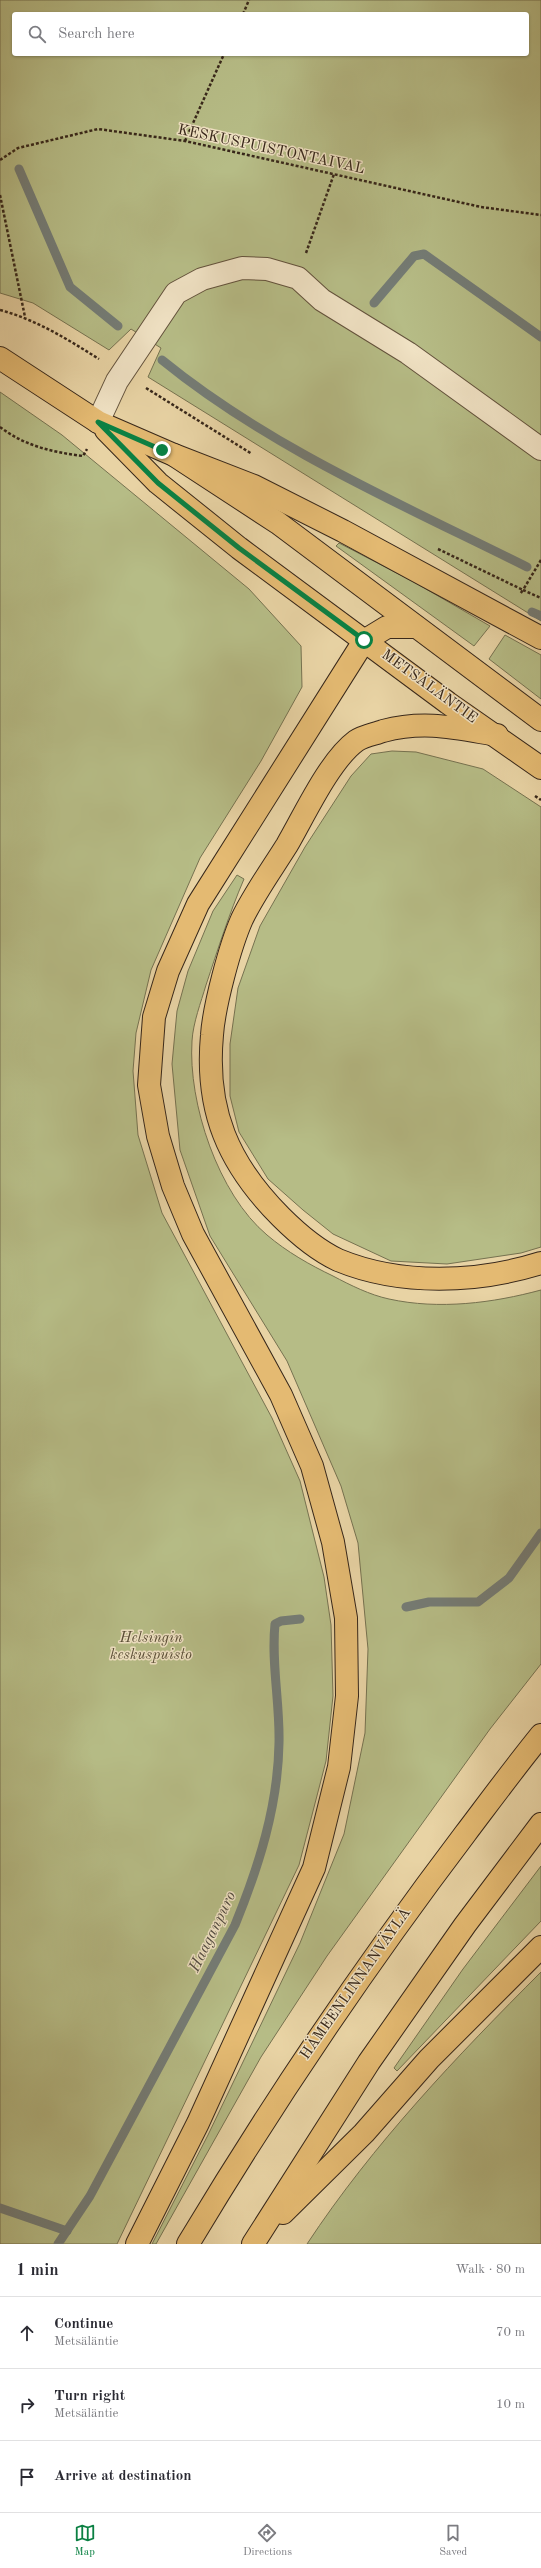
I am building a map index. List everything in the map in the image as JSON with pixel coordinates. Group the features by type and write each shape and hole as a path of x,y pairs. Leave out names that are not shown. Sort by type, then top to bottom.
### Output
{"main road":[{"name":"METSÄLÄNTIE","path":"0,358 98,422 174,455 278,523 416,628 541,720"},
{"name":"METSÄLÄNTIE","path":"98,422 158,483 239,548 448,703 497,735 541,768"},
{"path":"174,455 254,486 504,617 541,638"},
{"path":"137,2244 198,2123 314,1868 340,1768 347,1696 346,1618 333,1542 316,1481 280,1395 193,1234 173,1186 158,1136 149,1085 154,1017 168,972 198,904 364,640 387,627 416,628"},
{"path":"497,735 439,725 407,725 356,741 334,765 242,919 223,980 212,1035 212,1097 229,1151 258,1194 298,1234 337,1259 394,1276 448,1279 522,1269 541,1262"},
{"name":"HÄMEENLINNANVÄYLÄ","path":"188,2244 240,2158 325,2026 423,1890 541,1735"},
{"path":"255,2241 369,2062 465,1925 541,1824"},
{"path":"255,2241 364,2133 429,2059 541,1947"}],"lane":[{"path":"98,422 123,374 176,293 202,279 242,268 267,269 298,278 322,300 408,353 541,449"}],"path":[{"path":"244,12 249,0"},
{"path":"185,141 223,56"},
{"name":"KESKUSPUISTONTAIVAL","path":"0,160 18,148 98,129 185,141 481,207 541,215"},
{"path":"0,154 4,157"},
{"path":"298,278 334,174"},
{"path":"0,195 25,317"},
{"path":"0,310 25,317 53,330 255,456"},
{"path":"0,427 13,437 36,446 56,452 83,456 98,422"},
{"path":"432,546 541,598"},
{"path":"504,617 523,590 541,560"}],"green space":[{"path":"0,0 541,0 541,621 148,377 161,348 131,329 109,350 33,303 0,293"},
{"name":"Helsingin keskuspuisto","path":"0,392 62,435 249,589 301,646 302,687 261,761 200,858 151,970 136,1033 133,1071 138,1135 162,1213 272,1418 300,1481 324,1577 331,1625 333,1696 326,1761 299,1865 117,2244 0,2244"},
{"path":"339,543 414,582 490,626 474,646 336,546"},
{"path":"505,635 541,655 541,699 489,659"},
{"path":"392,751 416,752 483,769 541,807 541,1247 521,1253 447,1264 391,1261 333,1234 303,1210 268,1179 239,1132 230,1096 230,1044 238,988 260,926 305,847 351,776 371,754"},
{"path":"237,875 244,879 233,905 206,985 194,1027 192,1041 192,1065 195,1092 201,1119 221,1172 234,1196 250,1217 267,1235 299,1258 353,1286 382,1297 427,1304 466,1304 523,1295 541,1290 541,1664 490,1729 327,1956 261,2057 156,2244 152,2244 208,2135 300,1943 344,1834 365,1733 368,1649 358,1543 341,1486 287,1361 210,1236 180,1150 172,1064 177,1011 188,971 213,911"},
{"path":"541,1866 541,1921 397,2071 394,2068 463,1969"},
{"path":"541,1972 541,2244 307,2244 360,2171 417,2102 478,2036"}],"waterway":[{"path":"19,169 70,287 118,326"},
{"path":"374,303 414,256 424,254 541,337"},
{"path":"162,360 204,392 247,421 292,448 385,497 527,567"},
{"path":"532,612 541,616"},
{"name":"Haaganpuro","path":"406,1607 429,1602 478,1602 509,1578 541,1533"},
{"name":"Haaganpuro","path":"58,2244 90,2196 235,1925 244,1903 266,1836 278,1766 279,1728 274,1653 275,1624 281,1621 300,1619"},
{"path":"0,2208 67,2231"}],"route":[{"path":"162,450 98,422 158,483 239,548 364,640"}]}
